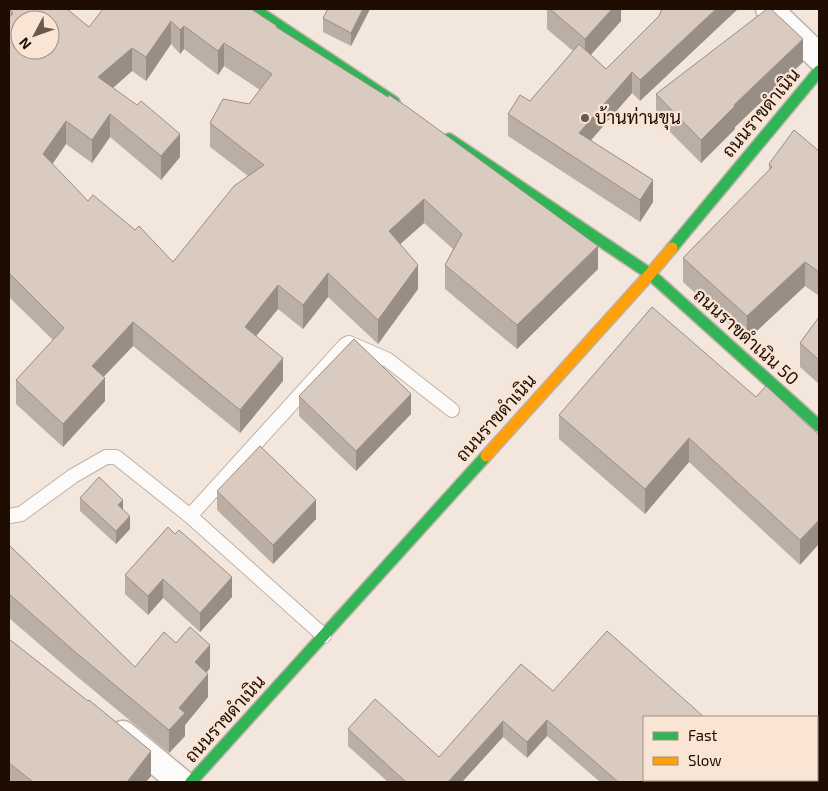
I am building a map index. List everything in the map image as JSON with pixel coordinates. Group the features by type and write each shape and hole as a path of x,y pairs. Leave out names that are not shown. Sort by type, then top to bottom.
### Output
{"main road":[{"path":"254,9 401,107"},
{"name":"ถนนราขดำเนิน","path":"191,782 650,274 819,71"},
{"name":"ถนนราขดำเนิน 50","path":"442,135 650,274 819,426"}],"street":[{"path":"768,9 819,57"},
{"path":"106,720 181,782"}],"lane":[{"path":"190,516 349,343 388,360 452,410"},
{"path":"9,516 21,514 73,476 106,457 116,457 190,516 324,636"}],"building":[{"path":"9,9 67,9 89,27 103,9 251,9 276,27 388,97 389,95 406,106 598,246 517,325 445,265 462,234 424,199 389,231 418,265 378,320 328,273 303,305 278,285 245,327 283,358 240,410 133,322 92,366 105,378 63,424 16,380 64,328 9,273 10,17 10,60 60,60 60,10","holes":["171,21 180,30 184,26 218,51 224,43 272,74 249,104 223,99 210,123 264,165 234,186 173,262 139,226 135,230 93,195 88,201 43,154 66,121 92,140 110,114 161,156 180,134 141,101 137,105 98,77 132,48 146,57"]},
{"path":"328,9 363,9 351,33 323,18"},
{"path":"550,9 612,9 585,39"},
{"path":"662,9 716,9 640,80 632,72 579,133 653,180 640,200 508,114 520,95 530,101 579,44 606,69 659,16"},
{"path":"767,9 771,9 803,39 734,105 701,140 656,94"},
{"path":"794,130 819,151 819,272 805,262 747,316 683,258 772,167 769,164"},
{"path":"652,307 756,397 766,386 819,435 819,520 800,540 689,438 645,489 559,415"},
{"path":"819,317 819,360 800,343"},
{"path":"354,339 411,394 356,451 299,396"},
{"path":"260,446 316,500 273,545 217,491"},
{"path":"99,477 123,500 118,505 130,516 116,531 80,498"},
{"path":"168,527 175,534 179,530 232,577 200,613 163,579 148,596 125,575"},
{"path":"9,545 135,667 164,632 176,643 190,627 210,645 195,662 208,674 179,708 185,713 169,730 9,594"},
{"path":"607,631 703,716 643,716 643,781 777,782 618,782 547,720 527,742 503,721 448,782 406,782 348,729 375,699 439,757 521,664 553,691"},
{"path":"9,639 89,700 151,751 127,782 33,782 9,763"}],"traffic: fast":[{"path":"254,9 394,102"},
{"path":"672,248 819,71"},
{"path":"449,139 650,274 819,426"},
{"path":"191,782 486,456"}],"traffic: slow":[{"path":"486,456 672,248"}],"place":[{"name":"บ้านท่านขุน","path":"585,118"}]}
